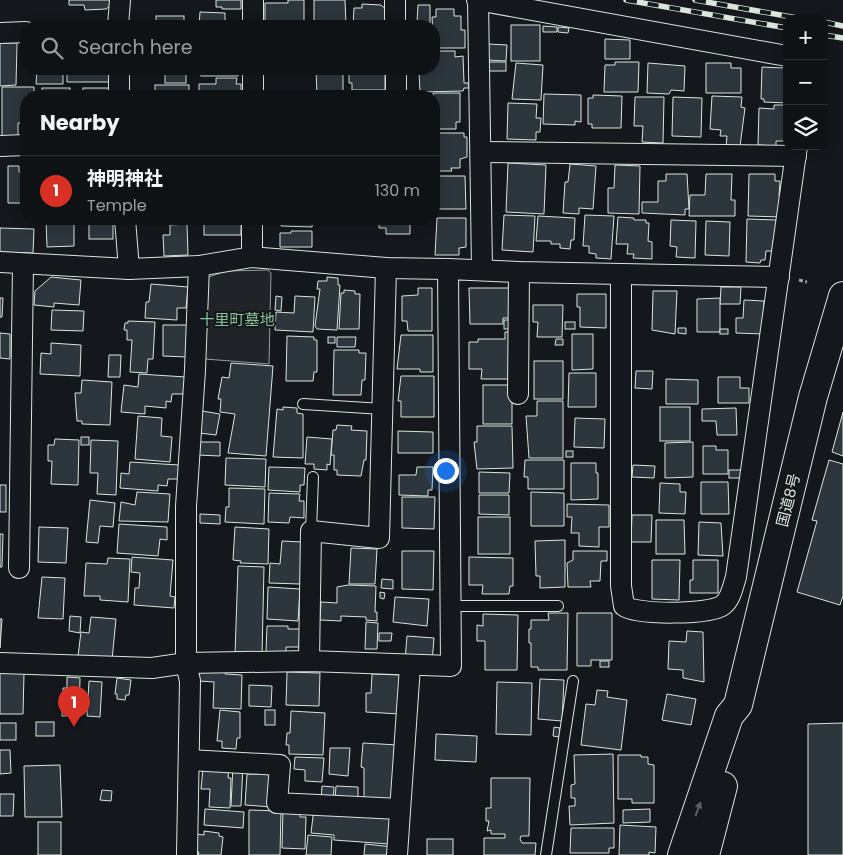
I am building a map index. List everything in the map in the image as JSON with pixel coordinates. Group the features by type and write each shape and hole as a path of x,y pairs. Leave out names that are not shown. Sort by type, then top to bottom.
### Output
{"highway":[{"name":"国道8号","path":"705,855 740,719 738,705 813,397 843,296"},
{"name":"国道8号","path":"682,855 730,716 738,705"}],"street":[{"path":"118,20 120,0"},
{"path":"253,0 253,20"},
{"path":"395,0 395,20"},
{"path":"482,269 478,0 783,55"},
{"path":"0,33 20,32"},
{"path":"118,75 119,90"},
{"path":"253,75 253,90"},
{"path":"396,75 396,90"},
{"path":"0,146 20,145"},
{"path":"481,152 797,151 737,567 729,599 718,608 703,612 634,611 624,606 621,586 621,274"},
{"path":"125,225 129,269"},
{"path":"252,225 252,257"},
{"path":"0,262 129,269 198,266 252,257 386,268 779,277"},
{"path":"19,568 23,264"},
{"path":"187,855 190,681 186,663 186,506 195,370 198,266"},
{"path":"309,662 311,532 379,538 386,268"},
{"path":"0,662 152,668 186,663 309,662 451,666 449,606 448,269"},
{"path":"518,394 519,272"},
{"path":"397,855 410,666"},
{"path":"189,760 280,765 277,803 400,809"}],"lane":[{"path":"302,404 382,409"},
{"path":"311,532 313,477"},
{"path":"449,606 558,606"},
{"path":"546,855 573,681"}],"green space":[{"name":"十里町墓地","path":"268,270 271,273 269,364 205,359 203,279 226,271"}],"building":[{"path":"69,0 110,0 110,6 106,9 85,10 84,5 69,5"},
{"path":"216,0 241,0 241,9 222,9 222,7 216,7"},
{"path":"288,0 304,0 304,20 265,20 265,3 288,3"},
{"path":"314,0 345,0 346,20 314,20"},
{"path":"362,4 381,5 387,10 386,20 353,20 354,8 362,8"},
{"path":"418,5 430,5 430,20 417,20"},
{"path":"436,9 454,9 454,16 461,16 461,30 465,30 465,48 440,48 440,20 432,20 432,17 436,17"},
{"path":"200,12 225,13 225,20 199,20"},
{"path":"156,16 184,16 184,20 156,20"},
{"path":"511,25 540,25 540,61 511,61"},
{"path":"543,26 557,27 557,32 543,32"},
{"path":"558,27 569,28 568,33 558,32"},
{"path":"605,39 630,40 630,59 605,59"},
{"path":"0,43 17,43 16,85 0,86"},
{"path":"488,44 507,45 506,61 487,60"},
{"path":"440,51 455,51 455,57 463,56 464,83 468,83 469,88 464,88 463,91 420,90 419,75 440,75"},
{"path":"487,62 506,62 506,71 487,71"},
{"path":"615,62 639,62 638,92 604,92 605,65 615,65"},
{"path":"516,63 543,65 541,100 512,99"},
{"path":"648,63 685,66 684,91 671,90 669,94 647,93"},
{"path":"706,63 731,63 731,68 741,68 741,93 706,93"},
{"path":"762,67 783,68 783,103 764,102 764,99 761,99"},
{"path":"37,75 63,75 63,84 36,84"},
{"path":"67,75 110,75 110,82 67,82"},
{"path":"165,75 186,75 186,83 165,83"},
{"path":"201,75 238,75 238,76"},
{"path":"316,75 343,75 343,90 317,90"},
{"path":"349,75 385,75 385,90 352,90 352,83 349,83"},
{"path":"216,78 237,78 236,84 241,84 241,90 199,90 199,84 216,84"},
{"path":"155,85 189,85 189,90 155,90"},
{"path":"2,87 34,87 34,90 20,90 18,136 2,136"},
{"path":"42,88 70,88 70,90 42,90"},
{"path":"83,88 112,88 112,90 83,90"},
{"path":"440,93 460,93 460,122 456,122 456,129 440,129"},
{"path":"544,94 581,95 581,122 575,121 575,125 543,124"},
{"path":"593,95 622,96 621,128 592,128 592,124 588,124 588,98 593,98"},
{"path":"712,96 742,97 741,107 745,108 740,146 726,146 727,136 720,136 721,130 710,129"},
{"path":"635,97 664,97 663,143 642,142 643,126 634,126"},
{"path":"673,97 702,98 701,137 672,136"},
{"path":"508,103 537,104 536,118 541,118 540,132 536,132 536,140 507,139"},
{"path":"774,105 783,105 783,141 776,141 776,146 758,145 759,108 774,109"},
{"path":"440,133 464,133 464,137 467,137 467,157 460,159 460,168 451,168 452,171 440,171"},
{"path":"508,163 546,165 544,214 506,212"},
{"path":"570,164 596,166 593,209 579,208 579,214 563,213 565,182 568,182"},
{"path":"615,165 640,166 639,214 608,213 608,188 614,188"},
{"path":"8,166 19,166 20,203 8,203"},
{"path":"666,174 687,174 689,209 685,209 685,215 642,213 642,202 658,202 658,181 666,181"},
{"path":"706,174 732,174 731,200 735,200 735,216 689,216 690,195 705,195"},
{"path":"749,174 775,174 775,181 780,181 779,196 782,196 782,217 748,216"},
{"path":"440,176 465,176 466,209 440,209"},
{"path":"504,215 535,216 533,252 502,250"},
{"path":"585,215 614,216 611,259 596,258 596,254 589,253 589,246 583,246"},
{"path":"538,216 575,218 574,240 571,240 570,249 560,248 560,244 551,244 551,241 536,241"},
{"path":"618,217 646,220 646,223 649,223 648,241 652,242 652,259 633,258 634,254 627,254 628,244 616,244"},
{"path":"440,218 466,218 466,247 459,248 459,255 435,255 437,225 440,225"},
{"path":"747,219 777,220 777,241 773,241 772,251 766,251 765,260 761,260 760,263 746,262"},
{"path":"671,220 696,221 695,258 676,257 677,247 670,246"},
{"path":"706,221 730,222 729,256 705,255"},
{"path":"46,225 74,225 74,246 47,247"},
{"path":"89,225 113,225 113,239 89,239"},
{"path":"170,225 187,225 188,255 164,256 163,235 170,235"},
{"path":"204,225 241,225 241,235 204,235"},
{"path":"281,225 312,225 312,227"},
{"path":"379,225 410,225 410,234 386,234 386,228 379,228"},
{"path":"0,228 34,229 33,253 0,252"},
{"path":"291,231 312,231 312,247 280,247 280,233 291,233"},
{"path":"51,277 81,280 79,305 54,303 54,307 34,305 35,291"},
{"path":"327,277 338,278 338,285 340,285 337,330 317,329 315,326 320,289 317,289 318,281 327,281"},
{"path":"151,284 188,287 186,308 177,308 177,320 145,318 146,302 149,302"},
{"path":"721,287 741,287 740,304 720,304"},
{"path":"418,288 432,288 432,331 408,331 407,321 402,321 402,296 418,295"},
{"path":"469,288 512,288 512,318 503,318 503,324 470,324"},
{"path":"344,290 355,291 355,294 360,294 359,329 339,329 341,293 344,293"},
{"path":"653,291 677,291 675,334 652,330"},
{"path":"577,294 606,294 606,328 580,327 580,307 577,307"},
{"path":"276,296 282,297 281,311 275,310"},
{"path":"295,296 315,297 313,332 275,330 276,312 294,313"},
{"path":"0,298 3,298 2,317 0,317"},
{"path":"720,298 720,332 697,332 697,299"},
{"path":"744,300 764,301 763,334 736,333 736,318 743,318"},
{"path":"533,305 563,305 562,337 537,337 538,322 533,322"},
{"path":"52,310 84,311 83,331 51,330"},
{"path":"504,320 513,320 513,329 504,329"},
{"path":"128,321 155,322 153,359 148,359 147,373 130,372 132,340 127,340 127,330 124,330 125,323 128,323"},
{"path":"565,322 575,322 575,329 565,329"},
{"path":"163,325 187,325 187,357 163,356"},
{"path":"678,328 686,328 686,334 678,333"},
{"path":"720,329 728,329 728,334 720,334"},
{"path":"505,332 512,332 512,379 481,379 482,369 469,369 469,342 478,342 478,339 505,339"},
{"path":"0,333 10,334 10,359 0,358"},
{"path":"572,334 593,334 593,369 572,370"},
{"path":"401,335 433,335 433,372 420,372 420,369 397,369"},
{"path":"287,336 314,337 314,340 317,340 317,372 314,372 313,381 286,381"},
{"path":"328,337 335,337 335,343 328,343"},
{"path":"337,337 356,337 355,347 337,347"},
{"path":"556,339 563,339 563,345 555,345"},
{"path":"51,343 81,345 80,376 40,374 41,353 51,354"},
{"path":"334,350 359,350 359,353 366,353 365,380 362,380 361,395 333,395"},
{"path":"109,355 121,355 120,377 108,377"},
{"path":"534,361 563,361 563,399 534,399"},
{"path":"231,363 273,366 266,456 228,453 235,414 220,412 221,399 218,399 222,377 229,378"},
{"path":"636,371 653,371 652,389 635,388"},
{"path":"569,373 596,373 596,407 568,407"},
{"path":"139,374 186,377 185,394 172,394 171,402 166,401 166,408 145,406 145,414 121,412 124,385 138,387"},
{"path":"401,376 434,376 434,417 401,417 401,401 398,401"},
{"path":"718,377 740,377 740,388 749,388 749,403 718,403"},
{"path":"666,379 698,380 698,404 666,404"},
{"path":"82,380 112,382 110,425 82,424 82,421 77,421 75,393 81,393"},
{"path":"483,385 512,385 512,424 483,424"},
{"path":"537,401 563,401 563,458 529,458 526,416 537,416"},
{"path":"283,407 297,408 297,413 303,414 303,458 273,457 277,409 283,410"},
{"path":"660,407 690,407 690,441 660,441"},
{"path":"736,408 737,435 717,435 716,421 702,421 702,409"},
{"path":"202,411 220,414 216,435 199,433"},
{"path":"843,412 843,456 832,452"},
{"path":"138,416 162,418 161,436 172,437 170,462 135,459"},
{"path":"575,418 605,419 604,448 574,447"},
{"path":"337,425 352,426 351,430 367,431 366,460 364,460 361,476 337,475 337,470 334,470 334,455 331,455 333,430 336,430"},
{"path":"477,426 512,426 513,468 477,469 474,442 477,442"},
{"path":"398,431 433,432 433,453 398,453"},
{"path":"81,437 89,437 89,445 81,445"},
{"path":"307,437 332,439 330,465 327,464 327,470 314,469 314,464 305,464"},
{"path":"55,439 79,440 78,485 51,484 52,461 48,461 48,445 54,445"},
{"path":"91,440 118,441 116,495 97,494 98,473 90,473"},
{"path":"198,442 220,442 220,456 197,455"},
{"path":"693,442 693,477 665,478 665,443"},
{"path":"703,446 716,446 716,450 728,450 728,474 703,474"},
{"path":"566,451 573,451 573,457 566,457"},
{"path":"226,458 266,459 265,487 225,485"},
{"path":"525,460 564,460 564,489 528,489 528,477 524,477"},
{"path":"829,460 843,464 843,596 840,605 797,592 817,521 812,520"},
{"path":"130,462 179,465 178,479 168,479 167,486 158,485 158,491 120,488 121,473 129,474"},
{"path":"571,463 596,463 598,499 571,500"},
{"path":"633,465 655,466 654,478 632,477"},
{"path":"269,467 305,468 304,485 300,485 300,492 268,490"},
{"path":"417,467 433,467 432,490 428,490 428,496 399,495 399,475 416,475"},
{"path":"729,470 741,470 741,478 729,478"},
{"path":"479,472 510,473 509,493 479,493"},
{"path":"701,482 728,482 729,514 701,514"},
{"path":"660,483 680,484 680,492 686,492 685,514 659,513"},
{"path":"0,485 6,485 6,512 0,512"},
{"path":"229,488 265,489 264,524 225,522 226,507 229,507"},
{"path":"137,492 170,494 168,522 119,521 121,502 135,505"},
{"path":"531,492 564,493 564,526 531,526"},
{"path":"269,493 300,494 299,501 304,501 304,518 290,517 289,523 268,522"},
{"path":"479,495 509,495 509,515 479,514"},
{"path":"402,497 435,497 434,529 402,528"},
{"path":"90,500 115,503 113,527 100,526 98,543 86,542"},
{"path":"567,504 609,505 609,527 599,527 599,547 579,546 579,533 571,533 572,517 567,517"},
{"path":"200,514 220,515 220,524 200,523"},
{"path":"632,515 652,515 651,542 631,542"},
{"path":"478,517 510,517 510,554 478,554"},
{"path":"656,520 684,520 685,554 656,554"},
{"path":"699,522 721,523 723,556 698,555"},
{"path":"119,524 167,527 167,540 160,539 158,556 117,553"},
{"path":"39,527 68,528 66,563 38,562"},
{"path":"235,527 269,529 268,564 240,563 241,561 233,560"},
{"path":"0,534 3,534 2,567 0,567"},
{"path":"565,540 565,587 540,588 540,576 536,576 535,541"},
{"path":"282,541 302,542 300,584 269,583 270,563 280,564"},
{"path":"351,548 377,549 375,584 349,584"},
{"path":"402,551 434,551 433,590 402,589"},
{"path":"573,551 607,551 607,561 601,561 600,581 590,581 591,587 568,587 567,563 573,560"},
{"path":"132,557 173,560 170,596 175,597 174,608 134,605 135,588 139,588 140,573 131,572"},
{"path":"469,557 513,558 513,586 510,586 509,594 482,594 483,585 469,585"},
{"path":"108,558 130,559 128,602 100,600 100,596 84,596 86,563 107,564"},
{"path":"652,560 680,560 679,600 652,599"},
{"path":"693,560 718,560 718,593 690,593 690,580 693,580"},
{"path":"238,566 264,567 262,656 235,655"},
{"path":"42,577 65,578 63,619 38,618"},
{"path":"382,579 393,580 393,589 381,588"},
{"path":"348,585 376,586 375,612 377,612 377,621 366,620 366,617 341,616 341,621 320,620 321,602 337,603 337,587"},
{"path":"268,587 300,589 298,621 267,619"},
{"path":"380,592 385,593 384,599 380,598"},
{"path":"395,597 429,599 427,626 393,622"},
{"path":"548,613 568,613 567,670 538,670 538,667 531,667 529,629 531,629 531,620 549,620"},
{"path":"577,613 612,613 612,660 591,660 591,666 577,666"},
{"path":"483,614 518,615 517,670 485,670 485,641 477,641 477,625 483,626"},
{"path":"70,616 81,617 80,633 69,631"},
{"path":"91,617 116,619 112,660 78,656 81,632 89,633"},
{"path":"0,619 2,619 0,648"},
{"path":"366,622 378,623 377,649 365,649"},
{"path":"267,626 288,626 288,629 300,629 299,647 286,647 286,652 266,652"},
{"path":"687,631 703,632 704,682 683,678 683,670 668,669 669,641 686,642"},
{"path":"379,633 392,633 391,641 379,641"},
{"path":"407,636 434,638 432,663 405,660"},
{"path":"600,661 609,661 609,667 600,667"},
{"path":"199,667 226,669 225,674 242,675 241,709 213,708 214,682 199,681"},
{"path":"0,669 24,673 23,714 0,714"},
{"path":"287,672 320,673 319,706 286,705"},
{"path":"372,674 401,675 400,714 366,712 366,693 371,693"},
{"path":"67,677 80,678 79,716 62,716 63,688 67,688"},
{"path":"117,678 131,680 129,695 126,695 125,700 117,699 117,694 115,694"},
{"path":"540,679 564,680 562,721 538,719"},
{"path":"89,681 102,682 100,717 87,716"},
{"path":"497,682 532,683 531,735 496,734"},
{"path":"249,685 272,686 271,707 249,706"},
{"path":"597,690 608,691 607,697 627,700 621,750 581,745 586,704 595,705"},
{"path":"667,694 696,699 691,725 662,720"},
{"path":"220,710 240,712 240,738 237,738 236,749 222,748 222,741 217,741"},
{"path":"265,710 275,710 275,725 265,725"},
{"path":"291,711 325,713 323,755 289,754 289,745 286,745 287,733 290,733"},
{"path":"36,722 54,722 54,736 36,736"},
{"path":"0,723 16,723 16,740 0,740"},
{"path":"843,723 843,855 808,855 808,724"},
{"path":"554,727 560,728 559,737 553,736"},
{"path":"436,734 477,736 476,762 435,760"},
{"path":"363,743 398,745 396,800 364,798 364,768 361,767"},
{"path":"330,748 350,748 348,776 329,774"},
{"path":"0,750 10,750 11,773 0,774"},
{"path":"613,754 614,823 570,825 569,806 575,806 575,798 571,798 571,785 575,784 574,755"},
{"path":"618,755 641,755 641,757 648,757 648,764 654,765 654,803 632,803 632,799 618,799"},
{"path":"295,757 324,758 322,782 305,781 305,770 294,769"},
{"path":"60,765 62,817 25,817 24,766"},
{"path":"233,765 243,765 241,806 231,806"},
{"path":"229,767 228,778 231,778 230,808 209,807 210,789 201,789 203,768"},
{"path":"258,770 271,771 272,807 245,805 247,774 258,774"},
{"path":"491,778 530,778 529,836 521,836 520,839 522,843 536,843 535,855 484,855 484,838 505,838 505,834 491,834 491,830 487,831 489,821 486,821 486,808 491,808"},
{"path":"322,786 334,787 333,801 321,801"},
{"path":"336,786 358,787 358,802 335,800"},
{"path":"102,790 112,791 111,801 100,800"},
{"path":"0,794 14,794 13,816 0,816"},
{"path":"283,808 300,808 300,817 306,817 305,849 282,848"},
{"path":"314,808 391,814 389,844 334,840 334,835 311,833"},
{"path":"205,809 244,812 243,828 204,825"},
{"path":"650,809 650,822 623,823 623,810"},
{"path":"249,810 281,811 280,855 249,855"},
{"path":"38,822 61,822 61,855 38,855"},
{"path":"620,825 656,827 655,853 649,852 649,855 619,855"},
{"path":"571,828 614,828 614,848 609,848 609,853 570,853"},
{"path":"204,831 219,833 219,836 223,837 221,855 198,855 199,852 193,852 195,834 204,835"},
{"path":"308,835 332,837 331,855 306,855"},
{"path":"427,839 453,839 453,855 427,855"},
{"path":"365,844 394,847 393,855 364,855"}],"railway":[{"path":"626,0 783,27"},
{"path":"695,0 783,15"},
{"path":"828,23 843,26"},
{"path":"828,36 843,38"}],"place":[{"name":"神明神社","path":"74,727"}]}
